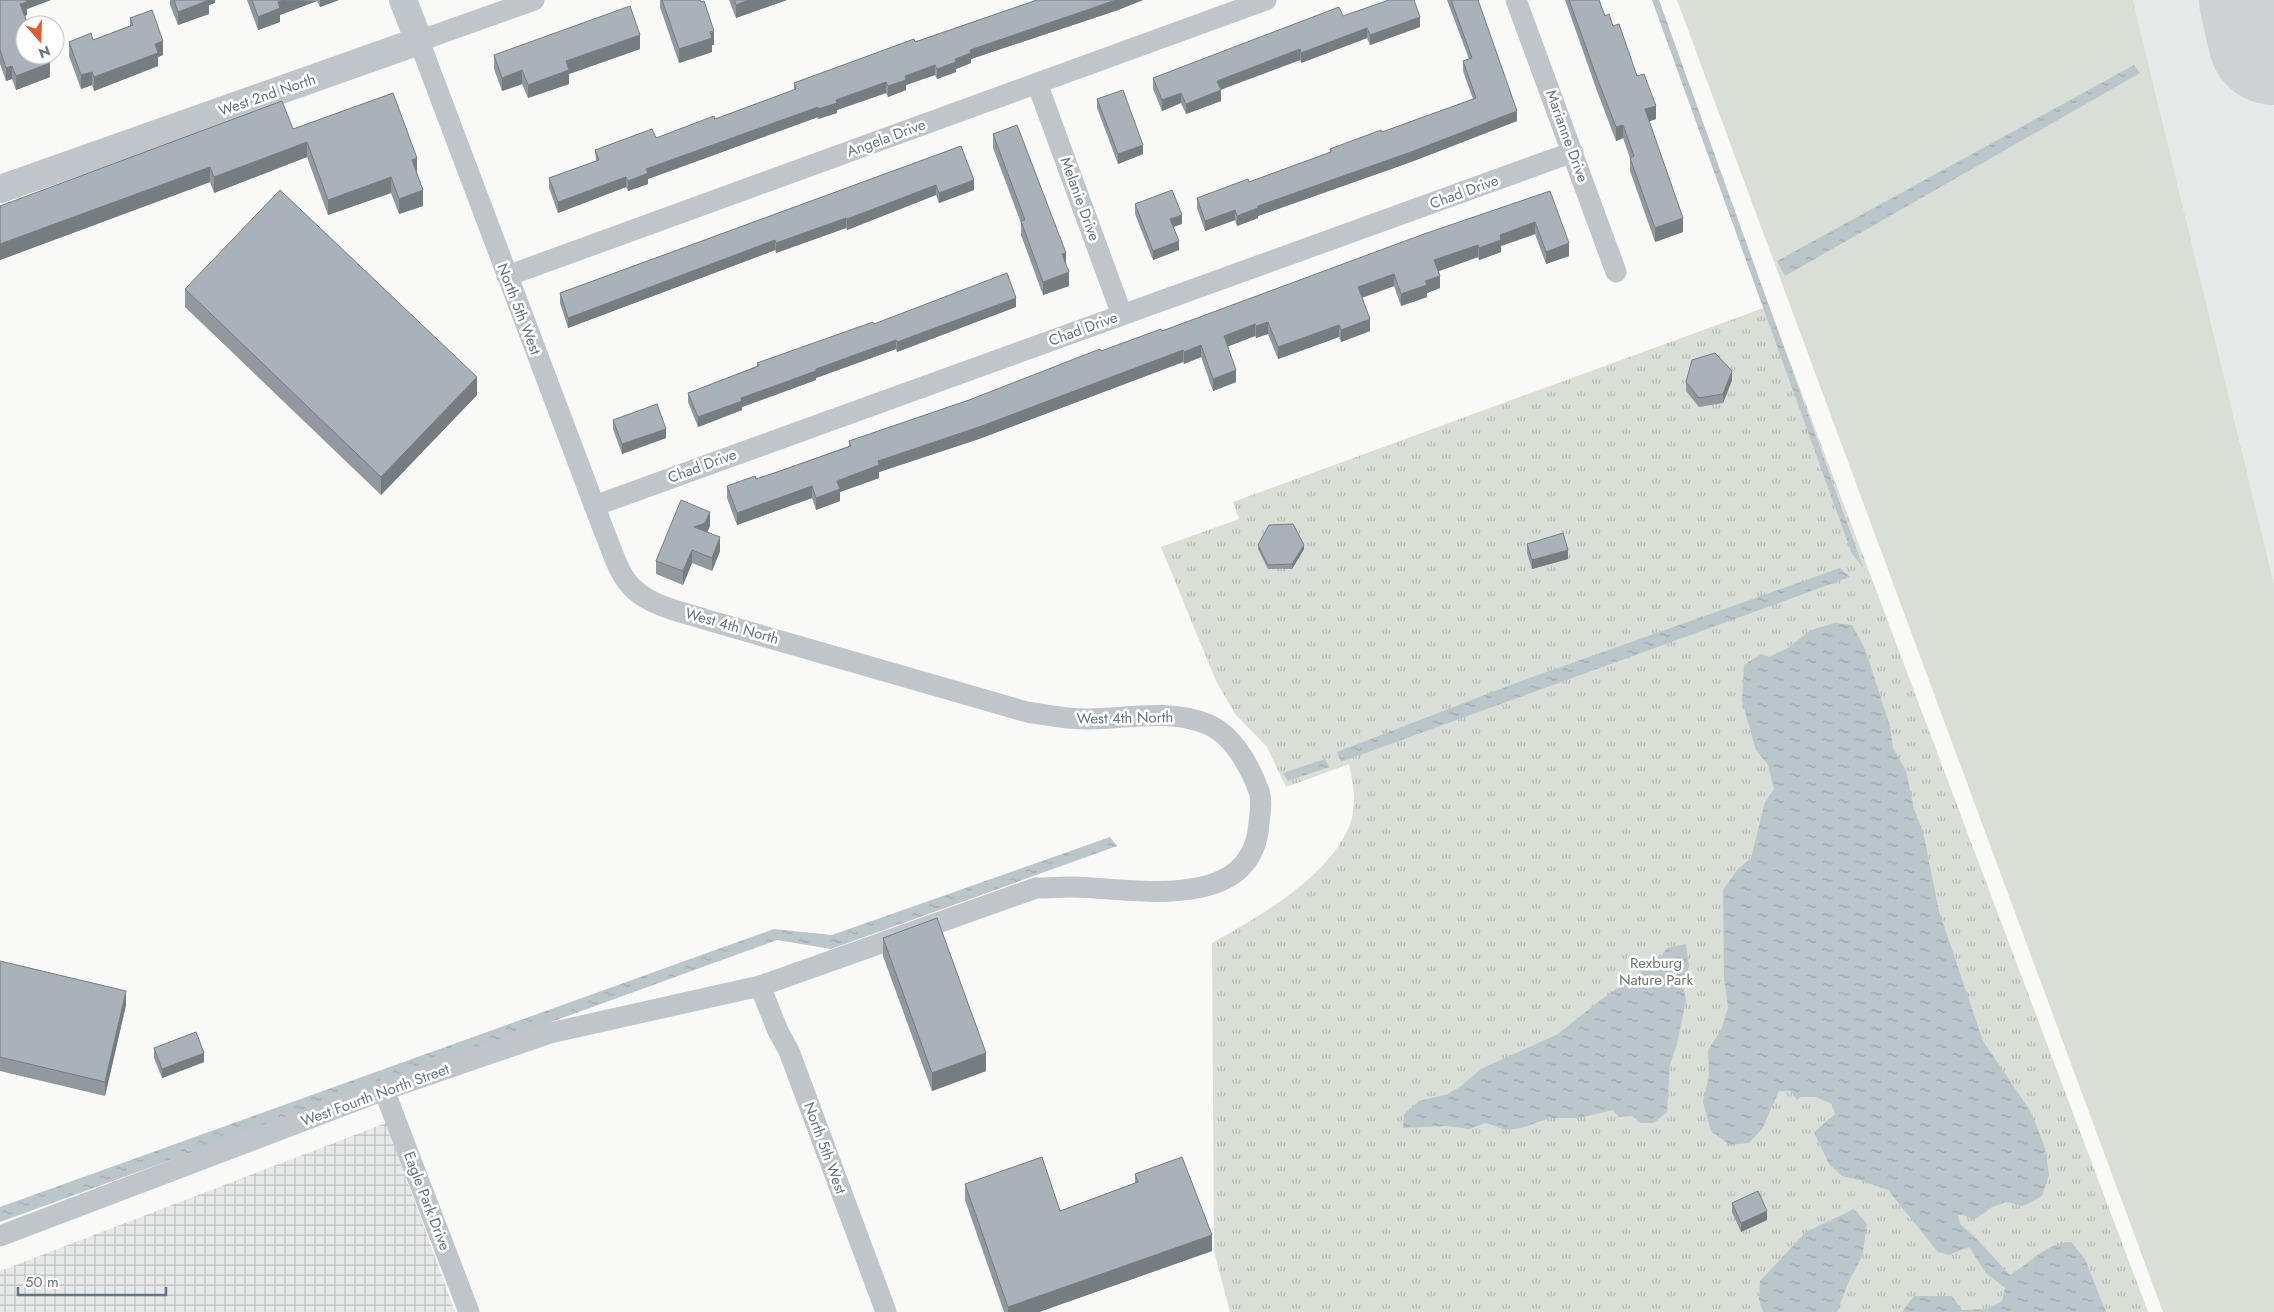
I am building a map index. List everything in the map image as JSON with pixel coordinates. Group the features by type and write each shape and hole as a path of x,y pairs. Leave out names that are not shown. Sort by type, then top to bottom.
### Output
{"street":[{"name":"North 5th West","path":"403,0 594,506 626,580 635,591 656,602"},
{"name":"West 2nd North","path":"0,189 534,0"},
{"name":"Angela Drive","path":"507,276 1266,0"},
{"name":"Marianne Drive","path":"1516,0 1616,272"},
{"name":"Melanie Drive","path":"1037,83 1122,315"},
{"name":"Chad Drive","path":"594,506 1573,152"},
{"name":"West 4th North","path":"656,602 704,619 1027,712 1091,719 1160,714 1188,718 1209,724 1229,741 1244,758 1260,796 1256,842 1249,855 1239,870 1206,886 1173,892 1074,887 1036,888 760,986"},
{"name":"North 5th West","path":"760,986 778,1031 789,1051 886,1312"},
{"name":"West Fourth North Street","path":"0,1236 384,1090 550,1033 760,986"},
{"name":"Eagle Park Drive","path":"384,1090 469,1312"}],"shaded area":[{"path":"2133,0 2274,0 2274,584"},
{"path":"386,1123 455,1312 0,1312 0,1271"}],"green space":[{"path":"1677,0 2133,0 2274,584 2274,1312 2163,1312"},
{"name":"Rexburg Nature Park","path":"1769,306 2148,1312 1230,1312 1214,1251 1212,943 1251,921 1293,892 1329,858 1342,840 1351,821 1354,807 1354,792 1349,764 1286,787 1267,747 1235,714 1216,681 1161,547 1239,519 1233,502"}],"water":[{"path":"1652,0 1659,0 1863,567 1852,554"},
{"path":"2134,65 2140,73 1785,276 1777,261"},
{"path":"1840,568 1850,577 1341,762 1337,752 1521,681"},
{"path":"1835,623 1852,625 1865,649 1890,726 1893,748 1906,771 1914,809 1923,832 1939,911 1983,1041 2031,1112 2045,1148 2049,1175 2042,1196 2024,1206 2006,1202 1992,1207 1974,1220 1958,1215 1960,1224 1975,1237 2010,1275 2046,1250 2071,1242 2085,1259 2106,1312 1902,1312 1914,1296 1952,1296 1962,1310 1988,1309 2002,1301 2005,1288 1986,1273 1969,1247 1949,1255 1938,1252 1888,1190 1842,1176 1829,1164 1814,1132 1835,1114 1832,1104 1816,1097 1801,1097 1797,1100 1791,1091 1779,1091 1762,1129 1749,1143 1730,1145 1711,1131 1703,1102 1709,1075 1708,1050 1721,1030 1728,1008 1724,978 1723,890 1737,870 1751,858 1765,802 1774,789 1768,765 1756,750 1742,701 1744,665 1761,654 1769,657 1788,648 1811,630"},
{"path":"1325,759 1329,767 1288,781 1283,773"},
{"path":"1110,837 1117,846 831,949 777,940 0,1222 0,1207 774,929 832,935"},
{"path":"1686,944 1689,966 1683,985 1686,1000 1677,1044 1670,1064 1667,1112 1654,1123 1641,1123 1632,1116 1619,1117 1613,1110 1579,1118 1550,1118 1521,1128 1506,1130 1486,1123 1469,1129 1447,1126 1403,1128 1404,1114 1419,1101 1448,1094 1481,1069 1558,1034 1602,999 1659,959 1667,948"},
{"path":"1854,1209 1867,1224 1862,1257 1849,1281 1837,1312 1763,1312 1759,1299 1760,1281 1806,1232"}],"building":[{"path":"0,0 26,0 27,2 20,4 24,15 15,15 15,65 45,65 16,76 12,66 6,68 0,50"},
{"path":"174,0 209,0 178,12"},
{"path":"252,0 283,0 278,2 280,8 258,17"},
{"path":"662,0 704,1 714,31 710,32 712,38 679,49"},
{"path":"734,0 749,0 736,5"},
{"path":"1037,0 1116,0 970,50 971,53 955,59 956,62 937,69 935,65 905,76 906,80 888,86 886,82 836,100 837,103 818,109 818,107 646,169 648,173 628,181 626,177 558,202 549,178 599,160 595,150 652,129 656,138 714,116 715,119 796,89 794,83 914,39 915,42"},
{"path":"1389,0 1414,0 1420,17 1370,35 1367,28 1301,53 1300,49 1217,81 1221,90 1186,104 1181,93 1162,100 1153,78 1339,7 1343,16"},
{"path":"1451,0 1478,0 1517,111 1411,152 1258,206 1258,208 1237,216 1235,210 1205,221 1197,198 1248,179 1249,182 1331,152 1330,149 1381,130 1382,132 1476,98 1463,61 1472,58"},
{"path":"1569,0 1599,0 1605,16 1609,14 1613,26 1619,24 1637,76 1644,74 1656,106 1645,109 1683,218 1655,228 1630,158 1634,156 1623,125 1616,127"},
{"path":"630,6 640,35 566,61 569,70 528,85 522,70 502,78 494,55"},
{"path":"152,10 163,41 155,44 158,53 94,77 92,72 81,75 69,42 91,33 93,40 133,25 130,18"},
{"path":"1123,90 1143,145 1118,154 1097,99"},
{"path":"393,93 417,158 412,160 423,190 399,199 391,177 328,200 307,142 214,177 210,167 0,244 0,206 282,101 293,129"},
{"path":"1017,125 1066,253 1062,254 1069,272 1043,282 1021,221 1025,220 993,134"},
{"path":"961,146 974,180 939,193 936,185 847,219 776,243 775,240 568,318 560,293"},
{"path":"280,190 477,377 381,477 185,289"},
{"path":"1172,190 1182,215 1170,219 1179,241 1153,251 1135,204"},
{"path":"1550,191 1569,243 1546,252 1535,222 1500,235 1501,240 1479,248 1478,245 1434,260 1440,276 1425,281 1427,285 1401,294 1394,274 1358,287 1370,319 1341,330 1339,325 1278,347 1268,322 1256,326 1255,324 1224,336 1236,370 1213,379 1201,345 1184,352 1183,350 979,427 878,461 879,465 837,481 840,489 816,498 812,486 737,513 727,486 755,476 756,479 851,446 849,441 969,400 1100,349 1101,351 1161,329 1162,331 1424,234"},
{"path":"1007,273 1016,298 897,342 896,340 816,369 816,371 741,398 742,401 698,417 688,393 759,366 757,363 873,322 874,324"},
{"path":"1715,353 1732,371 1723,394 1699,398 1686,382 1692,360"},
{"path":"657,404 666,429 622,444 613,420"},
{"path":"681,500 710,512 705,523 694,527 720,537 712,558 692,550 683,571 656,561"},
{"path":"1293,524 1304,545 1292,564 1268,565 1258,545 1269,525"},
{"path":"1563,533 1568,550 1532,560 1527,544"},
{"path":"937,918 986,1053 932,1073 883,938"},
{"path":"0,961 126,991 105,1082 0,1057"},
{"path":"196,1032 204,1053 162,1069 154,1048"},
{"path":"1042,1157 1060,1211 1138,1182 1135,1174 1182,1157 1212,1235 1008,1307 965,1184"},
{"path":"1758,1191 1767,1211 1741,1223 1732,1203"}],"runway":[{"path":"2265,0 2274,39"}]}
